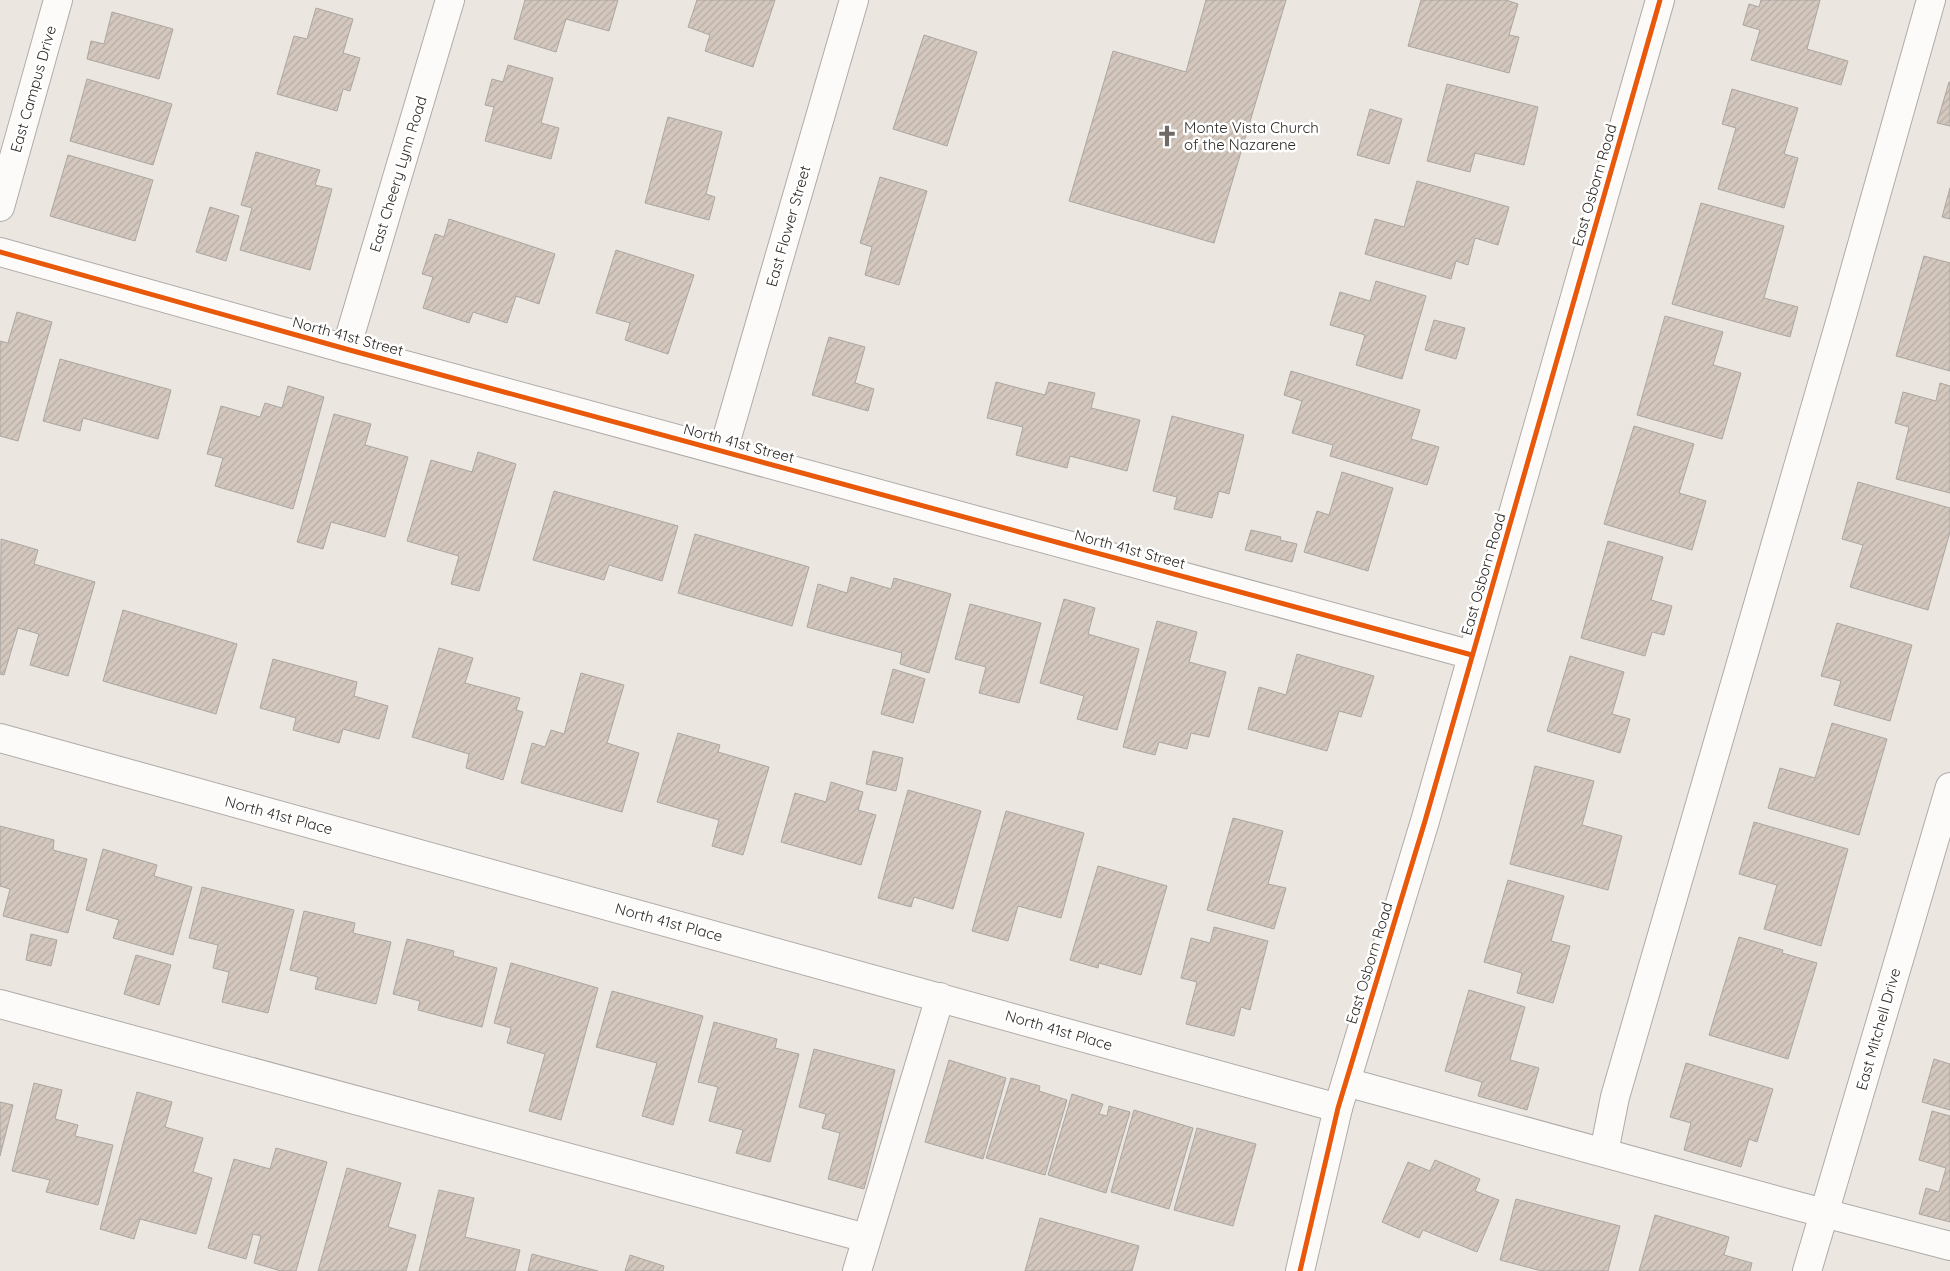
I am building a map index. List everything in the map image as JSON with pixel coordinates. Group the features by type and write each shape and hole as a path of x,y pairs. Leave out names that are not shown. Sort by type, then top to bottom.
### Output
{"street":[{"name":"East Campus Drive","path":"0,207 58,0"},
{"name":"East Cheery Lynn Road","path":"346,349 450,0"},
{"name":"East Flower Street","path":"723,451 854,0"},
{"name":"East Osborn Road","path":"1300,1271 1338,1108 1425,821 1660,0"},
{"path":"1604,1152 1615,1097 1840,322 1931,0"},
{"name":"North 41st Street","path":"0,252 346,349 1472,656"},
{"name":"North 41st Place","path":"0,738 1338,1108"},
{"name":"East Mitchell Drive","path":"1807,1271 1950,787"},
{"path":"857,1271 940,998"},
{"path":"0,1004 866,1238"},
{"path":"1346,1082 1824,1214 1950,1246"}],"building":[{"path":"525,0 618,0 609,31 566,19 556,52 514,39"},
{"path":"697,0 775,0 753,67 705,51 710,35 688,27"},
{"name":"Monte Vista Church of the Nazarene","path":"1206,0 1286,0 1214,243 1069,201 1113,51 1186,72"},
{"path":"1421,0 1506,0 1518,4 1509,35 1519,37 1509,73 1408,46"},
{"path":"1761,0 1820,0 1807,49 1848,61 1841,85 1751,60 1760,30 1743,25 1749,4 1759,7"},
{"path":"316,8 353,19 343,53 360,58 350,91 343,89 337,111 277,94 294,36 307,39"},
{"path":"112,12 173,29 159,79 87,59 91,41 104,44"},
{"path":"924,35 977,52 947,146 893,129"},
{"path":"508,65 553,78 541,123 559,128 551,159 485,141 494,107 485,105 492,79 503,82"},
{"path":"87,79 172,104 153,165 70,141"},
{"path":"1950,82 1950,126 1937,123"},
{"path":"1447,84 1538,107 1524,165 1475,153 1470,172 1427,161"},
{"path":"1732,89 1798,108 1784,154 1798,158 1784,208 1718,189 1736,128 1722,124"},
{"path":"1370,109 1402,119 1389,164 1357,155"},
{"path":"668,117 722,132 706,194 715,197 709,220 645,203"},
{"path":"256,152 320,170 315,185 332,189 310,270 240,250 252,208 241,205"},
{"path":"68,155 153,180 135,241 50,216"},
{"path":"880,177 927,191 899,285 865,275 872,247 860,243"},
{"path":"1417,181 1509,207 1498,245 1475,238 1468,265 1456,261 1451,279 1365,254 1375,219 1404,227"},
{"path":"1950,188 1950,219 1942,217"},
{"path":"1701,203 1784,226 1764,298 1798,307 1790,337 1672,304"},
{"path":"210,207 239,216 226,261 196,252"},
{"path":"449,219 555,254 539,304 516,296 507,323 473,312 469,323 423,308 433,277 422,274 435,234 444,237"},
{"path":"616,250 694,275 668,354 625,340 630,323 596,313"},
{"path":"1924,256 1950,263 1950,371 1896,356"},
{"path":"1376,281 1426,296 1402,379 1356,365 1365,335 1330,325 1340,292 1370,301"},
{"path":"17,312 52,322 18,441 0,436 0,341 8,343"},
{"path":"1665,316 1723,332 1713,365 1741,373 1722,439 1637,415"},
{"path":"1434,320 1465,328 1456,359 1425,350"},
{"path":"829,337 865,347 855,383 874,389 868,411 812,395"},
{"path":"60,359 171,390 158,439 83,418 80,431 43,421"},
{"path":"1291,371 1420,410 1411,439 1439,447 1427,485 1330,456 1333,445 1292,433 1302,401 1284,395"},
{"path":"996,382 1045,395 1049,382 1095,393 1091,408 1140,420 1127,471 1070,456 1067,468 1016,455 1023,427 987,418"},
{"path":"1940,383 1950,386 1950,493 1896,479 1909,427 1895,423 1903,392 1936,401"},
{"path":"288,386 324,397 293,509 215,486 223,458 207,454 221,406 260,417 265,403 282,408"},
{"path":"334,414 371,424 365,445 408,457 385,537 331,522 323,549 297,542"},
{"path":"1172,416 1244,435 1229,494 1219,491 1212,518 1174,509 1177,497 1153,491"},
{"path":"1634,426 1694,444 1679,493 1706,501 1692,550 1604,524"},
{"path":"478,452 516,464 479,591 451,584 459,556 407,541 431,460 472,472"},
{"path":"1342,472 1393,488 1368,571 1304,552 1317,511 1329,515"},
{"path":"1858,482 1950,508 1950,532 1928,610 1850,587 1863,545 1842,539"},
{"path":"554,491 678,526 662,581 609,565 604,580 533,560"},
{"path":"1251,530 1281,537 1280,540 1297,544 1292,562 1245,550"},
{"path":"695,534 809,567 792,626 678,593"},
{"path":"1,539 38,550 34,564 95,582 68,676 30,665 39,634 18,628 4,675 0,674"},
{"path":"1608,541 1663,557 1651,600 1672,606 1664,635 1652,632 1645,656 1581,638"},
{"path":"851,577 891,589 894,578 951,594 929,673 900,664 902,653 807,627 818,584 847,593"},
{"path":"1064,599 1095,608 1088,634 1139,649 1117,730 1077,719 1084,696 1040,683"},
{"path":"970,604 1041,623 1019,703 979,693 986,667 955,659"},
{"path":"123,610 237,644 216,714 103,681"},
{"path":"1157,621 1197,632 1189,662 1226,672 1209,737 1191,733 1187,749 1159,742 1155,755 1123,747"},
{"path":"1837,623 1912,645 1890,721 1834,705 1841,681 1821,676"},
{"path":"439,648 473,658 465,683 520,698 516,710 523,712 503,780 466,768 469,754 412,737"},
{"path":"1297,654 1374,676 1361,717 1339,711 1327,751 1248,729 1259,687 1286,695"},
{"path":"1570,656 1624,672 1612,714 1630,719 1620,753 1547,731"},
{"path":"273,659 357,682 354,696 388,706 379,739 343,729 339,743 293,730 296,718 260,708"},
{"path":"893,669 925,679 913,723 881,714"},
{"path":"581,673 624,685 607,743 639,753 622,812 521,783 532,743 545,747 551,730 564,734"},
{"path":"1832,723 1887,739 1859,835 1768,808 1780,768 1815,778"},
{"path":"678,733 720,745 718,752 769,767 743,855 712,846 719,820 657,802"},
{"path":"873,751 903,758 896,791 866,784"},
{"path":"1535,766 1594,781 1582,825 1622,836 1608,890 1510,864"},
{"path":"831,782 863,792 858,810 876,815 861,865 781,842 795,793 826,802"},
{"path":"908,790 981,811 953,909 914,897 911,907 878,898"},
{"path":"1006,811 1084,833 1061,918 1018,906 1008,941 972,931"},
{"path":"1233,818 1283,831 1268,884 1286,888 1274,929 1207,910"},
{"path":"1754,822 1848,849 1821,946 1764,929 1777,885 1739,874"},
{"path":"0,826 54,840 53,850 87,859 68,933 3,916 10,889 0,886"},
{"path":"103,849 157,865 154,876 192,887 173,955 113,938 119,920 86,910"},
{"path":"1098,866 1167,886 1141,975 1099,963 1098,968 1070,960"},
{"path":"1508,880 1564,896 1551,941 1570,946 1553,1003 1517,993 1522,973 1484,962"},
{"path":"202,887 294,910 268,1013 222,1002 229,972 213,968 218,945 189,938"},
{"path":"304,911 355,923 353,933 391,942 376,1004 315,989 318,977 290,970"},
{"path":"1214,927 1268,941 1250,1010 1241,1007 1234,1036 1186,1024 1197,982 1181,978 1191,938 1210,943"},
{"path":"31,934 57,940 51,966 26,960"},
{"path":"1739,937 1783,950 1782,953 1817,963 1788,1059 1709,1035"},
{"path":"407,939 454,951 453,956 497,968 482,1027 418,1010 420,1001 393,994"},
{"path":"136,955 171,965 159,1005 124,994"},
{"path":"511,963 598,988 561,1120 529,1111 545,1054 507,1043 511,1028 494,1023"},
{"path":"1469,990 1525,1007 1510,1060 1539,1068 1527,1110 1478,1096 1482,1082 1445,1071"},
{"path":"612,991 703,1016 673,1125 642,1116 657,1063 596,1047"},
{"path":"714,1022 777,1039 775,1048 799,1054 770,1162 736,1153 743,1130 709,1121 718,1087 698,1082"},
{"path":"814,1049 895,1070 864,1189 828,1179 840,1133 822,1128 826,1114 799,1107"},
{"path":"1934,1059 1950,1064 1950,1110 1922,1102"},
{"path":"949,1060 1006,1078 983,1159 925,1142"},
{"path":"1686,1063 1773,1089 1757,1142 1749,1139 1741,1167 1684,1150 1691,1123 1670,1117"},
{"path":"1011,1078 1040,1086 1039,1091 1067,1100 1045,1175 986,1158"},
{"path":"34,1083 62,1090 55,1119 78,1125 75,1136 113,1145 98,1205 46,1192 50,1180 12,1171"},
{"path":"137,1092 172,1102 165,1127 203,1138 193,1172 212,1178 196,1234 140,1219 134,1239 100,1229"},
{"path":"1072,1094 1103,1104 1099,1114 1107,1116 1109,1106 1130,1112 1106,1193 1048,1175"},
{"path":"0,1102 13,1105 0,1156"},
{"path":"1134,1110 1193,1128 1169,1209 1111,1192"},
{"path":"1932,1111 1950,1116 1950,1222 1919,1214 1926,1188 1939,1192 1946,1168 1919,1160"},
{"path":"1197,1128 1256,1144 1233,1226 1174,1210"},
{"path":"276,1148 327,1162 296,1271 281,1271 254,1263 261,1236 253,1234 246,1259 208,1248 234,1159 270,1169"},
{"path":"1435,1160 1480,1179 1475,1191 1499,1200 1477,1252 1423,1230 1419,1238 1382,1222 1408,1162 1430,1171"},
{"path":"347,1168 401,1183 388,1227 416,1235 406,1271 318,1271"},
{"path":"439,1190 474,1198 465,1237 520,1250 515,1271 419,1271"},
{"path":"1516,1199 1620,1226 1608,1271 1542,1271 1500,1260"},
{"path":"1655,1215 1729,1237 1724,1255 1752,1263 1750,1271 1639,1271"},
{"path":"1040,1218 1139,1246 1132,1271 1025,1271"},
{"path":"532,1254 598,1271 528,1271"},
{"path":"630,1255 664,1266 663,1271 625,1271"}],"cycle path":[{"path":"1300,1271 1338,1108 1425,821 1660,0"},
{"path":"0,252 346,349 1472,655"}],"place":[{"name":"Monte Vista Church of the Nazarene","path":"1167,136"}]}
